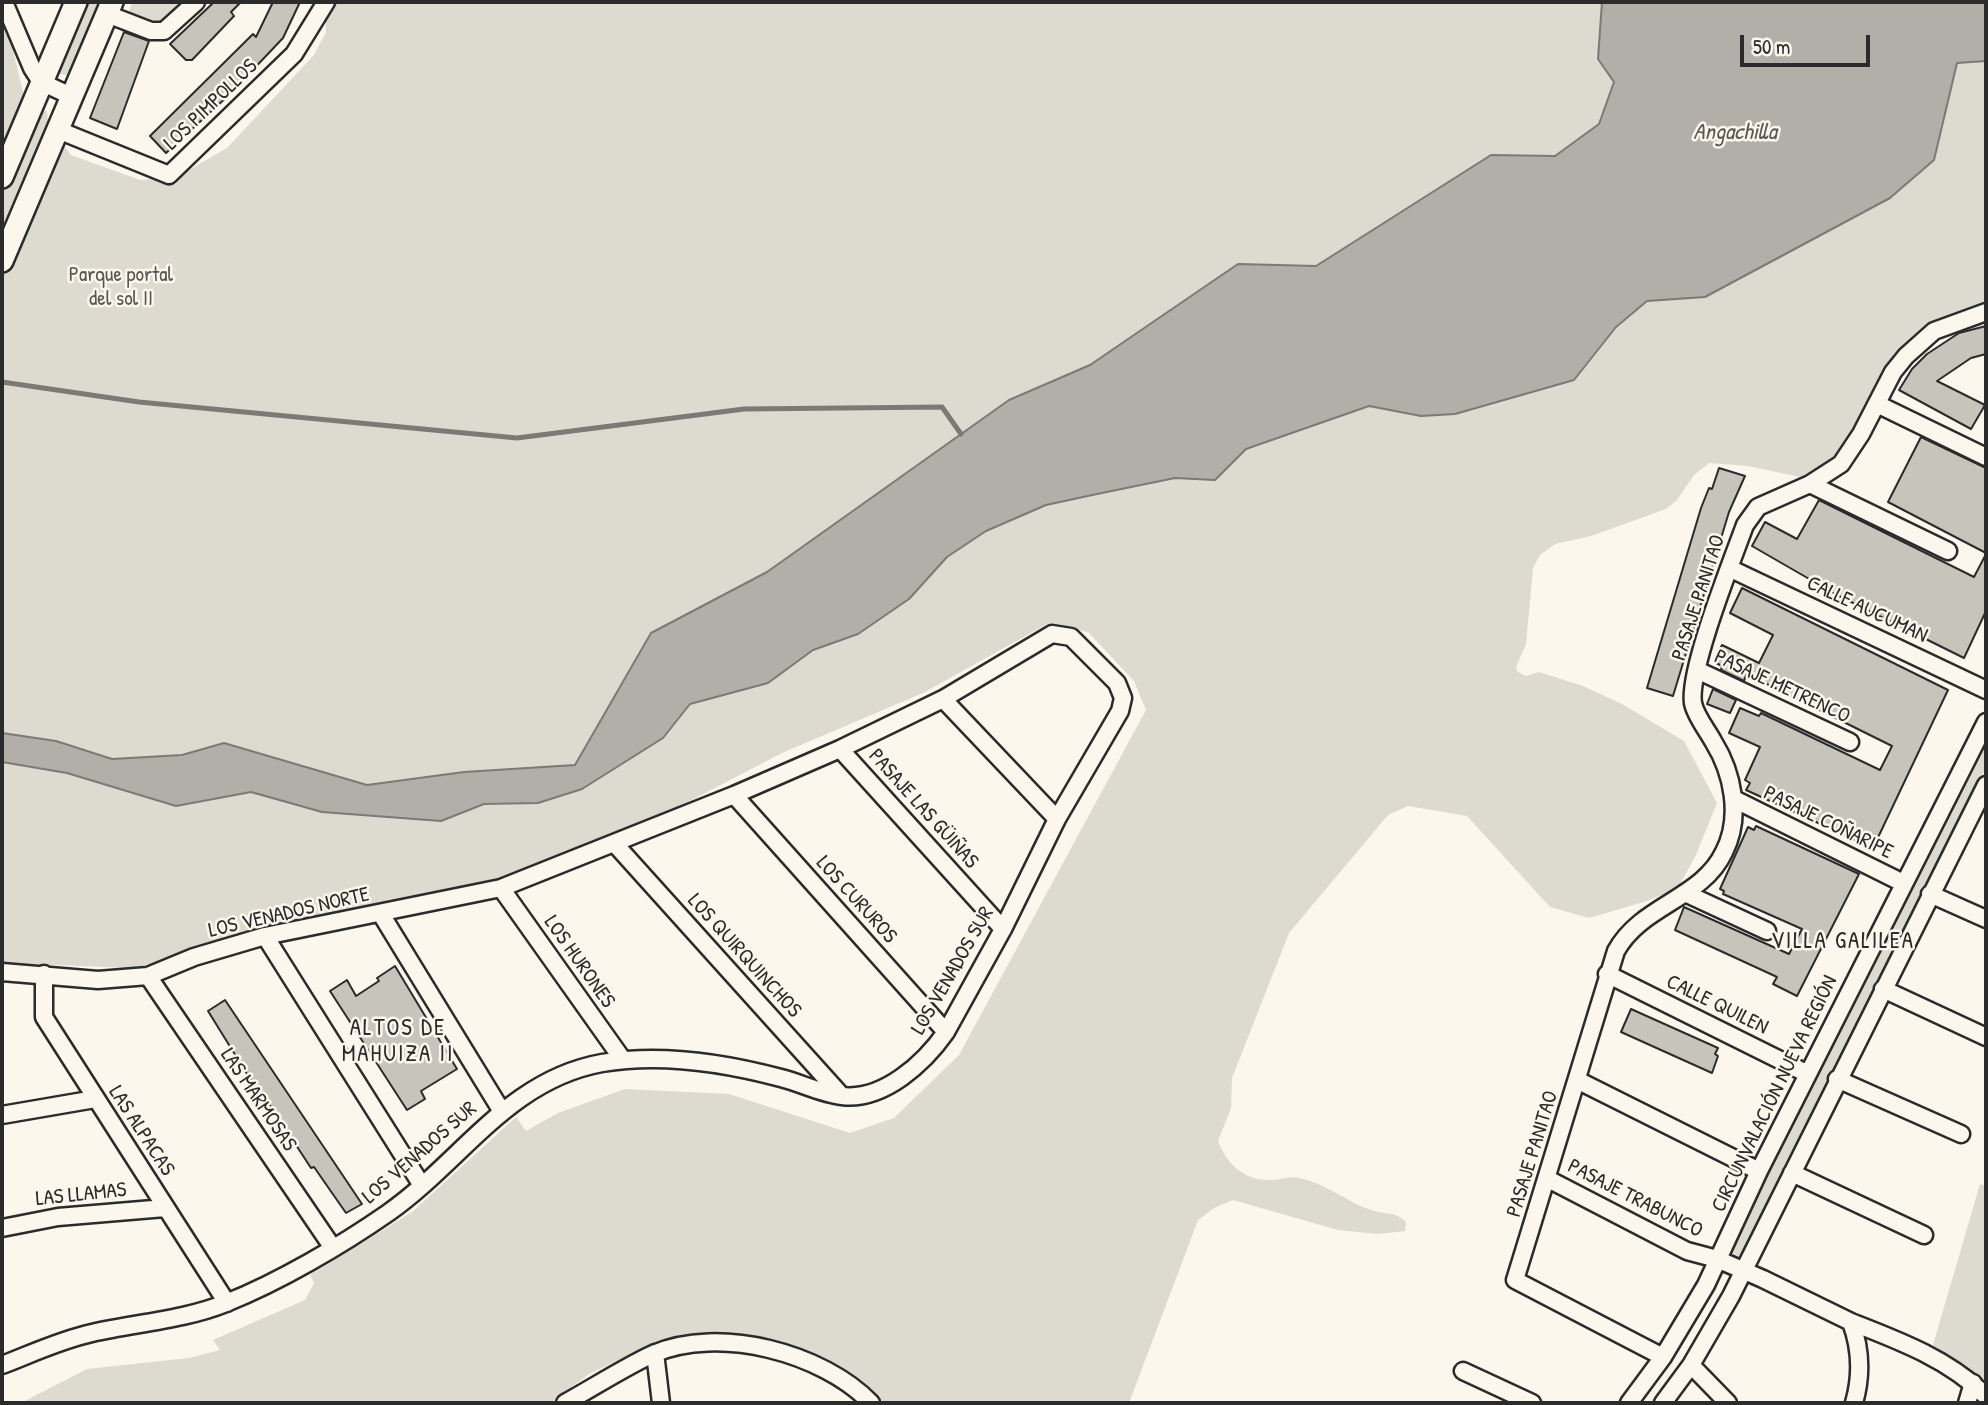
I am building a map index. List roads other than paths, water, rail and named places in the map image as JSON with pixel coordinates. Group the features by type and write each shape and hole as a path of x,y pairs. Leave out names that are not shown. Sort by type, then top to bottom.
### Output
{"main road":[{"path":"2,177 76,2"},
{"path":"2,261 109,8"}],"street":[{"path":"4,2 32,68 41,82 71,96"},
{"path":"109,8 151,31 164,31 196,2"},
{"name":"LOS PIMPOLLOS","path":"58,130 169,175 295,54 326,2"},
{"name":"PASAJE PANITAO","path":"1663,1357 1515,1280 1548,1179 1607,974 1625,935 1636,923 1685,893 1711,873 1724,853 1732,831 1734,799 1725,760 1693,704 1697,670 1745,525 1758,507 1810,484 1841,464 1893,372 1906,356 1934,331 1986,312"},
{"path":"1877,404 1986,457"},
{"path":"1810,484 1948,551"},
{"name":"CALLE AUCUMAN","path":"1730,568 1986,690"},
{"name":"LOS VENADOS SUR","path":"2,1365 89,1334 227,1303 333,1248 390,1211 502,1110 561,1075 624,1060 682,1061 729,1067 842,1097 874,1090 908,1073 935,1047 946,1032 1003,929 1057,819 1120,711 1123,698 1117,682 1071,637 1058,633 1047,636 943,699 840,749 734,796 581,854"},
{"name":"PASAJE METRENCO","path":"1697,670 1850,741"},
{"path":"943,699 1057,819"},
{"name":"CIRCUNVALACIÓN NUEVA REGIÓN","path":"1629,1403 1663,1357 1706,1285 1759,1171 1986,722"},
{"name":"PASAJE LAS GÜIÑAS","path":"840,749 1003,929"},
{"path":"1663,1403 1691,1365 1743,1270 1986,785"},
{"name":"LOS CURUROS","path":"734,796 946,1032"},
{"name":"PASAJE COÑARIPE","path":"1734,799 1903,883"},
{"name":"LOS QUIRQUINCHOS","path":"614,843 842,1097"},
{"name":"LOS VENADOS NORTE","path":"2,972 97,980 148,976 194,957 265,936 501,888 581,854"},
{"name":"LOS HURONES","path":"501,888 624,1060"},
{"path":"1685,893 1767,931"},
{"path":"1930,894 1986,919"},
{"path":"382,914 502,1110"},
{"path":"265,936 421,1184"},
{"name":"LAS ALPACAS","path":"44,974 44,1017 227,1303"},
{"name":"CALLE QUILEN","path":"1607,974 1808,1073"},
{"name":"LAS MARMOSAS","path":"148,976 333,1248"},
{"path":"1883,989 1986,1037"},
{"path":"1838,1079 1961,1134"},
{"path":"1577,1080 1759,1171"},
{"path":"2,1115 95,1099"},
{"path":"1792,1173 1924,1235"},
{"name":"PASAJE TRABUNCO","path":"1548,1179 1687,1251 1717,1259 1851,1322 1924,1351 1973,1383 1986,1396"},
{"name":"LAS LLAMAS","path":"2,1228 58,1217 166,1208"},
{"path":"1851,1322 1858,1341 1860,1385 1854,1403"},
{"path":"565,1403 655,1353 722,1343 767,1348 827,1370 871,1403"},
{"path":"655,1353 661,1403"},
{"path":"1691,1365 1728,1403"},
{"path":"1463,1371 1532,1403"},
{"path":"1966,1403 1973,1383"}],"water":[{"name":"Angachilla","path":"1602,2 1986,2 1986,61 1957,63 1934,160 1890,198 1705,297 1647,301 1616,327 1574,380 1455,414 1421,416 1369,406 1246,449 1215,480 1175,478 1046,505 986,531 947,557 909,599 858,634 813,650 768,683 690,704 663,738 582,789 538,803 484,804 441,821 322,812 251,792 176,806 67,773 2,762 2,733 56,741 112,759 182,755 224,743 367,785 464,772 575,765 651,633 767,572 1009,400 1090,365 1238,264 1316,266 1491,155 1555,156 1599,124 1614,82 1598,59"}],"waterway":[{"path":"2,382 139,402 517,438 744,409 942,407 961,434"}],"district":[{"name":"VILLA GALILEA","path":"1843,942"},
{"name":"ALTOS DE MAHUIZA II","path":"398,1042"}],"park label":[{"name":"Parque portal del sol II","path":"121,287"}]}
